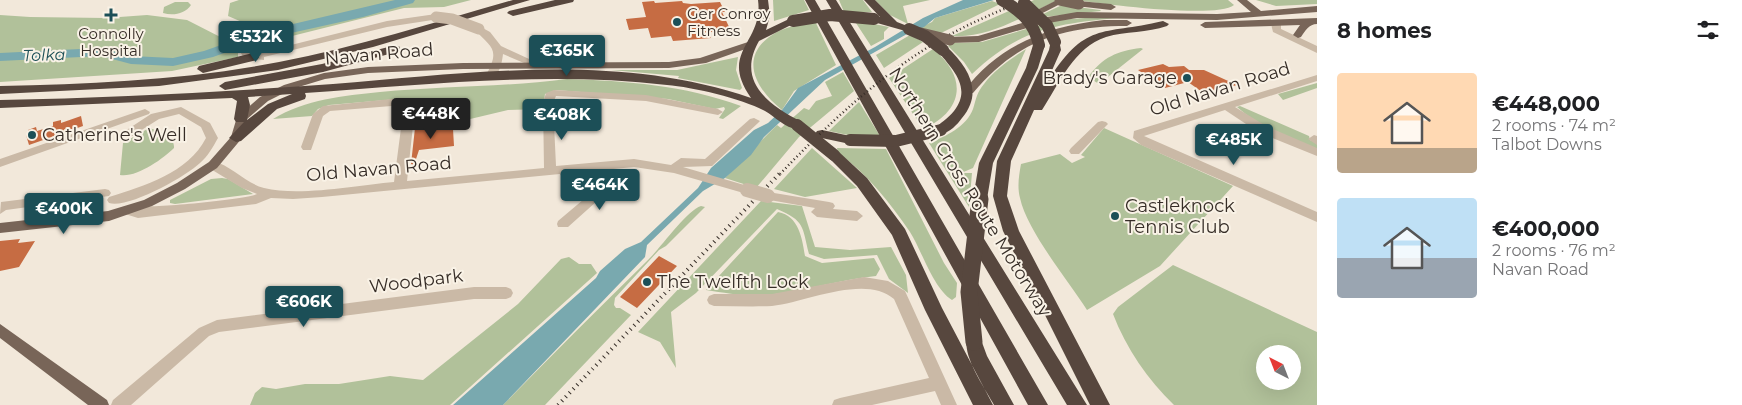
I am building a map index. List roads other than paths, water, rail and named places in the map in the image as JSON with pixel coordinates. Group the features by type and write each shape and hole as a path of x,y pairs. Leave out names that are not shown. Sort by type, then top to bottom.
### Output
{"highway":[{"path":"0,90 146,84 248,71 315,59 370,45 525,0"},
{"path":"90,101 201,89 323,68 390,50 504,15 569,0"},
{"path":"754,41 793,20 830,15 874,19 900,26 946,44 964,76 969,91 966,102 957,117 940,130 905,140 869,142 850,140 822,134 797,125 770,110 748,82 745,75 744,62 754,41 765,20 763,0"},
{"path":"810,0 1038,405"},
{"name":"Northern Cross Route Motorway","path":"831,0 1077,405"},
{"path":"869,0 900,26"},
{"path":"1002,0 1028,18 1037,30 1039,45 1032,68 986,163 969,292 974,342 978,358 1004,405"},
{"path":"1018,0 1040,16 1047,25 1055,42 1054,50 1001,172 1000,196 1005,215 1100,405"},
{"path":"1021,125 1038,107 1078,48 1089,40 1102,34 1149,29 1164,24"},
{"path":"0,84 153,76 194,71 253,57"},
{"name":"Navan Road","path":"383,84 490,77 602,76 653,80 713,88 770,110"},
{"path":"0,104 275,92 383,84"},
{"path":"236,138 259,115 285,100 318,92 383,84"},
{"path":"232,93 243,99 244,105 241,119"},
{"path":"797,125 834,155 862,182 899,233 934,310 983,405"}],"main road":[{"path":"1060,0 1079,4 1226,15 1317,9"},
{"path":"1007,30 1018,21 1064,0"},
{"path":"1235,0 1242,9 1258,13"},
{"path":"1241,0 1276,24"},
{"path":"1248,0 1282,12"},
{"path":"946,44 979,39 1036,22 1077,15 1217,17 1226,15"},
{"path":"969,91 980,76 1005,54 1047,33 1098,24 1276,24 1313,21"},
{"path":"1301,38 1299,30 1313,21"},
{"name":"Navan Road","path":"241,119 253,106 275,92 305,81 344,72 535,64 654,65 689,63 718,57 754,41"},
{"path":"0,228 109,216 129,211 181,186 213,164 236,138 241,119"},
{"path":"0,330 101,405"}],"street":[{"path":"253,57 405,20 436,17 452,19 479,29 488,35 498,48 519,59 535,64"},
{"path":"1276,24 1276,30 1294,40 1301,38 1317,50"},
{"path":"271,52 258,51 249,45 244,45 242,48 248,56 270,57 318,44 326,39"},
{"path":"490,77 498,65 498,48"},
{"name":"Old Navan Road","path":"1317,78 1140,132 1138,138 1317,217"},
{"path":"550,170 548,102 550,95 554,93 646,98 718,112"},
{"path":"307,147 318,114 327,108 401,101 408,103 410,107 400,185"},
{"path":"1225,106 1262,129 1317,152"},
{"path":"0,163 132,117 144,118 181,110 198,118 206,125 212,138 201,155 172,176 130,196 109,196 2,206 0,209"},
{"path":"128,133 144,118"},
{"path":"674,169 681,162 708,163 754,121"},
{"path":"1074,151 1102,124"},
{"name":"Old Navan Road","path":"213,164 223,168 245,184 270,193 316,194 566,168 634,163 674,169 768,196 807,203"},
{"path":"566,168 568,180 571,184 585,186 599,194"},
{"path":"563,224 619,176"},
{"name":"Old Navan Road","path":"129,211 141,213 256,200 270,193"},
{"path":"807,203 829,206"},
{"path":"807,203 813,212 857,216"},
{"path":"714,300 772,300 864,282 879,283 892,288 900,295 949,405"},
{"name":"Woodpark","path":"119,405 204,332 217,326 474,293 506,293"},
{"path":"840,405 939,383"}],"water":[{"path":"963,0 994,0 935,18 924,27 907,34 825,80 764,137 751,155 725,178 703,191 647,245 645,257 503,405 453,405 596,278 600,271 625,249 641,242 698,188 711,168 754,130 768,123 782,110 798,88 875,47 923,18"}],"waterway":[{"name":"Tolka","path":"0,57 101,52 131,60 173,62 208,54 260,36 363,13 409,0"}],"railway":[{"path":"780,174 836,119 896,69 951,34 982,18 1026,0"},
{"path":"558,405 781,172"}],"place":[{"name":"Connolly Hospital","path":"111,15"},
{"name":"Ger Conroy Fitness","path":"677,22"},
{"name":"Brady's Garage","path":"1187,78"},
{"name":"Catherine's Well","path":"32,135"},
{"name":"Castleknock Tennis Club","path":"1115,216"},
{"name":"The Twelfth Lock","path":"647,282"}]}
